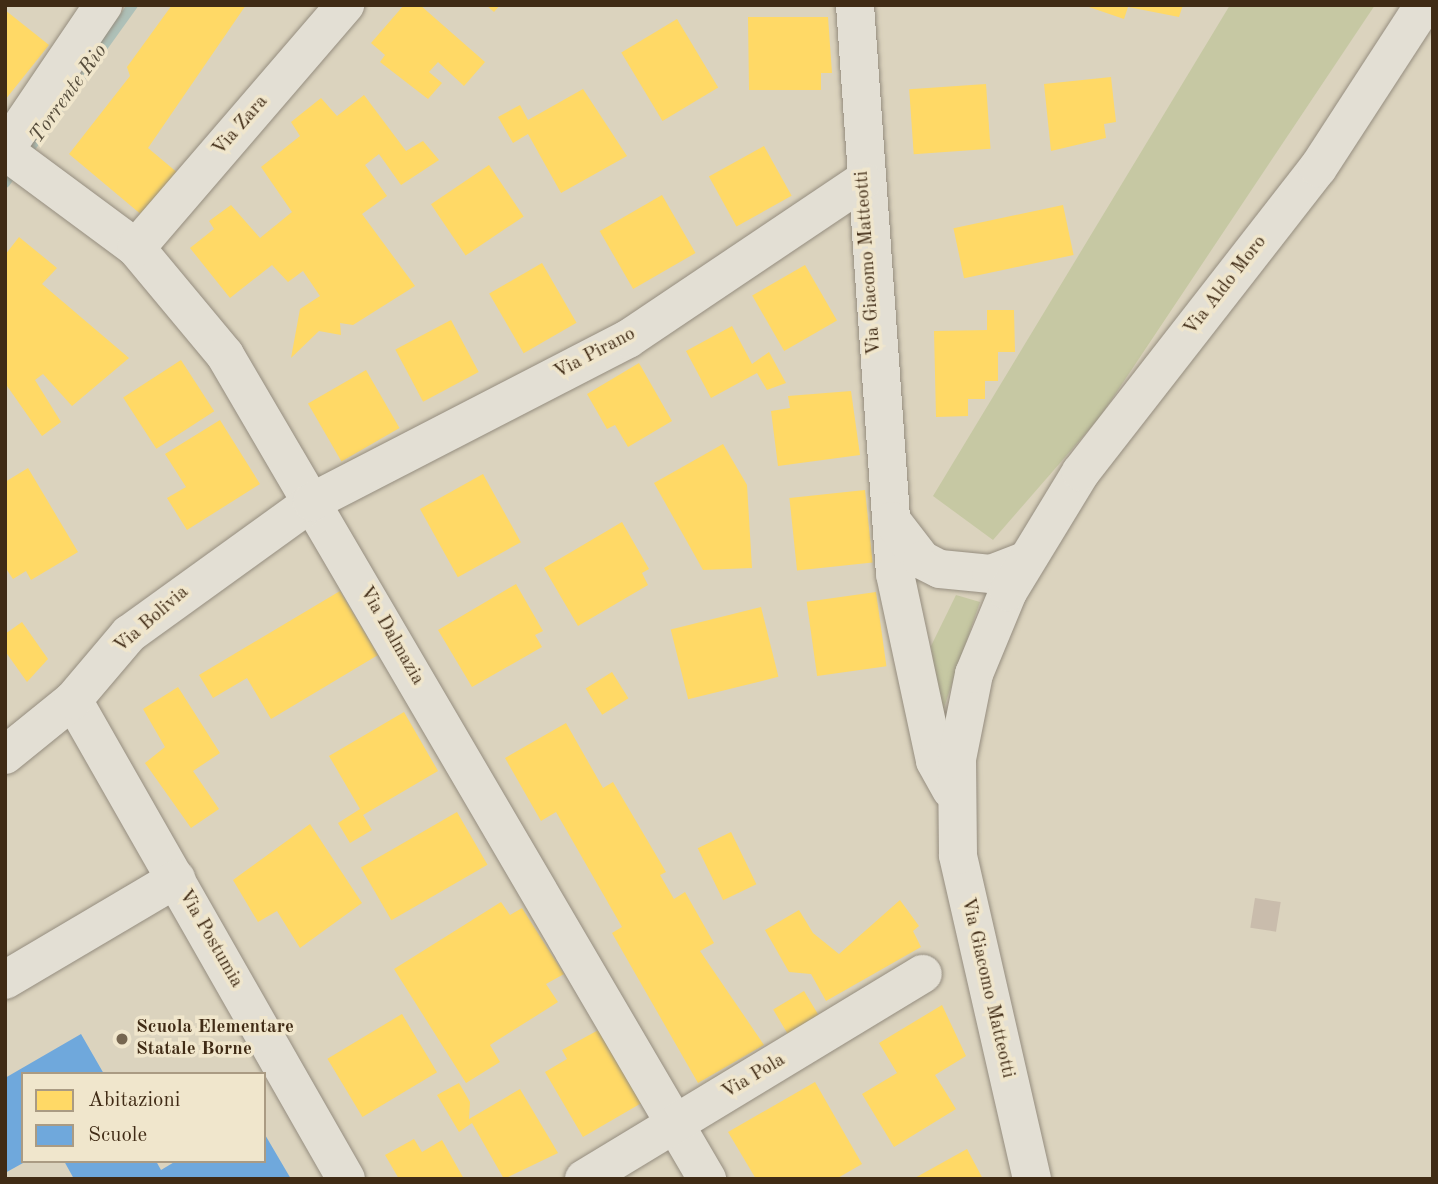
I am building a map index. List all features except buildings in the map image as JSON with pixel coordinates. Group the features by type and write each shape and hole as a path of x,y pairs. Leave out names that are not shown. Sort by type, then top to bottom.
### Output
{"street":[{"path":"8,152 103,5"},
{"name":"Via Zara","path":"136,247 345,5"},
{"name":"Via Giacomo Matteotti","path":"855,5 863,181 895,574 935,761 954,795"},
{"name":"Via Aldo Moro","path":"1023,562 1081,472 1318,168 1424,5"},
{"name":"Via Dalmazia","path":"8,152 136,247 225,355 707,1179"},
{"name":"Via Pirano","path":"312,502 628,339 863,181"},
{"name":"Via Bolivia","path":"5,755 73,700 139,626 312,502"},
{"path":"892,521 922,559 940,569 991,574 1023,562"},
{"name":"Via Giacomo Matteotti","path":"1023,562 974,674 954,795 969,923 1032,1179"},
{"name":"Via Postumia","path":"73,700 346,1179"},
{"path":"5,980 176,879"},
{"name":"Via Pola","path":"584,1179 923,974"}],"green space":[{"path":"1230,5 1375,5 1100,417 993,540 933,496"},
{"path":"956,595 980,602 940,719 931,646"}],"waterway":[{"name":"Torrente Rio","path":"5,183 133,5"}],"place":[{"name":"Scuola Elementare Statale Borne","path":"122,1039"}]}
